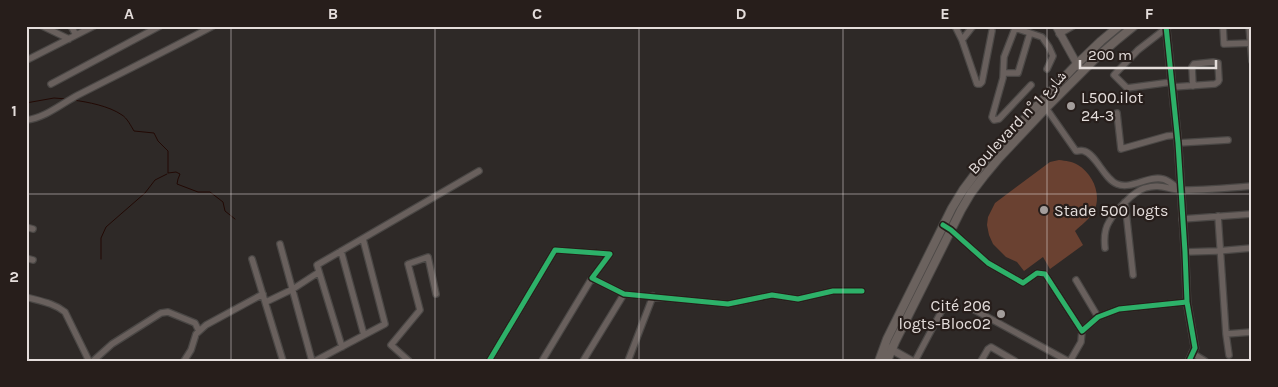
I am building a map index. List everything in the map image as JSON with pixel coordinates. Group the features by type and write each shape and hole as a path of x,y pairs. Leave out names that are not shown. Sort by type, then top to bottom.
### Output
{"main road":[{"name":"Boulevard n° شارع 1","path":"887,361 888,348 943,225 963,190 978,169 1077,64 1119,26"},
{"name":"Boulevard n° شارع 1","path":"879,361 888,348 971,192 999,158 1046,108 1083,71 1134,26"}],"street":[{"path":"42,26 68,39"},
{"path":"71,26 76,36"},
{"path":"29,59 94,26"},
{"path":"50,84 160,26"},
{"path":"955,26 962,40 977,84 982,82 992,31"},
{"path":"962,40 973,26"},
{"path":"1056,26 1077,64 1083,71"},
{"path":"1060,34 1073,26"},
{"path":"1222,26 1224,44 1251,43"},
{"path":"1249,26 1252,60"},
{"path":"26,120 46,114 210,27"},
{"path":"1031,85 999,119 994,120 992,117 1004,73 1004,57 1016,27 1030,34 1042,37 1053,56 1047,68"},
{"path":"1167,27 1178,143 1187,302 1195,348 1190,357 1205,361"},
{"path":"1167,27 1138,50 1114,75 1127,88 1173,85 1193,86 1215,84 1220,80 1218,63 1194,64 1192,67 1193,86"},
{"path":"1004,73 1018,73 1030,34"},
{"path":"1046,108 1076,151 1085,151 1090,155 1111,181 1118,185 1127,186 1162,178 1180,190"},
{"path":"1117,113 1120,149 1177,135"},
{"path":"1178,143 1228,140"},
{"path":"342,347 317,266 479,171"},
{"path":"1105,248 1104,236 1109,222 1125,202 1137,191 1159,186 1180,190 1252,186"},
{"path":"1125,202 1133,275"},
{"path":"1182,219 1252,214"},
{"path":"1218,216 1229,355"},
{"path":"943,225 988,263 1023,283 1037,273 1045,274 1082,331 1081,342 1069,361 969,307"},
{"path":"26,227 33,229"},
{"path":"280,244 314,361 385,324 363,239"},
{"path":"1185,252 1252,248"},
{"path":"488,361 555,250 610,254 592,278 542,361"},
{"path":"341,251 364,335"},
{"path":"409,361 391,345 420,310 408,264 428,257 436,294"},
{"path":"26,258 33,260"},
{"path":"252,259 283,361"},
{"path":"266,302 293,289 319,272"},
{"path":"592,278 624,294 728,304 772,295 798,299 833,291 862,291"},
{"path":"1076,280 1098,317"},
{"path":"184,361 191,350 196,334 206,325 263,294"},
{"path":"583,361 624,294"},
{"path":"628,361 652,296"},
{"path":"26,297 49,303 65,312 91,361 112,344 161,313 168,312 195,323 199,331"},
{"path":"1082,331 1098,317 1118,309 1187,302"},
{"path":"888,348 914,361 941,312"},
{"path":"1226,334 1252,332"},
{"path":"981,361 988,348 991,347 1015,361"}],"shaded area":[{"path":"1059,160 1076,164 1088,174 1095,185 1096,205 1090,217 1075,231 1083,245 1050,269 1043,257 1024,271 1017,262 1006,257 993,244 987,225 988,217 995,203 1050,162"}],"waterway":[{"path":"26,103 54,98 67,99"},
{"path":"73,100 111,109 124,116 134,131 154,133 158,141 168,151 168,173 176,172 180,174 177,184 198,192 210,192 223,202 225,211 235,219"},
{"path":"101,259 101,238 106,227 145,193 155,180 167,174"}],"cycle path":[{"path":"1166,26 1178,143 1187,302 1195,348 1189,361"},
{"path":"943,225 988,263 1023,283 1037,273 1045,274 1082,331 1098,317 1119,309 1187,302"},
{"path":"489,361 555,250 610,254 592,278 624,294 728,304 772,295 798,299 833,291 862,291"}],"place":[{"name":"L500.ilot 24-3","path":"1071,106"},
{"name":"Stade 500 logts","path":"1044,210"},
{"name":"Cité 206 logts-Bloc02","path":"1001,314"}]}
